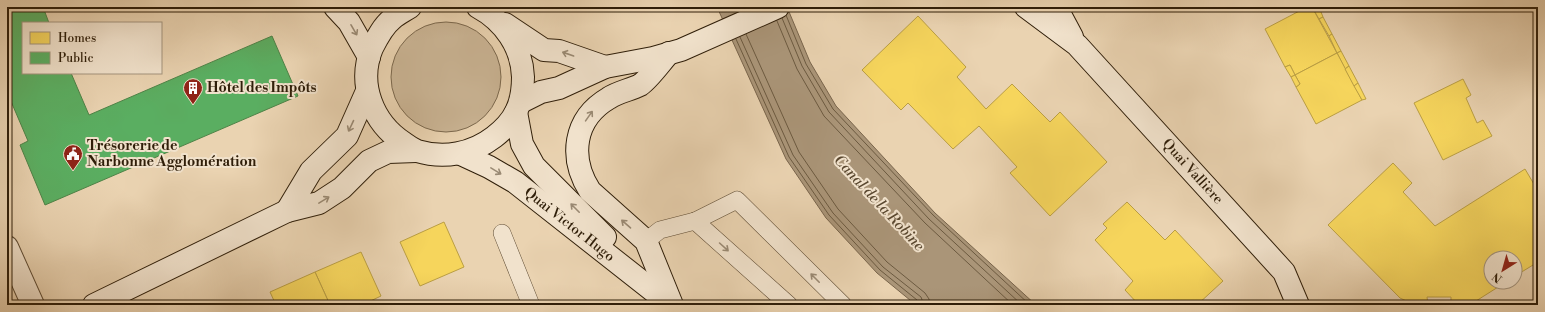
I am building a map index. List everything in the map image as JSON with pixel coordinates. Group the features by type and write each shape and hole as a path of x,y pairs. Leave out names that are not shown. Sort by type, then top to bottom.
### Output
{"main road":[{"path":"335,7 349,22 369,57"},
{"path":"410,7 392,19 378,36 369,57 366,74 368,91 376,116 394,136 416,150"},
{"path":"478,7 518,32 540,48 559,51 605,67"},
{"path":"94,305 287,211 319,203 342,188 369,161 388,152 416,150 438,155 461,154 483,145 502,131 519,107 541,92 559,88 605,67 642,60 693,45 778,7"},
{"name":"Quai Vallière","path":"1026,7 1076,45 1284,272 1298,305"},
{"name":"Quai Vallière","path":"1056,7 1076,45"},
{"name":"Quai Victor Hugo","path":"498,20 511,36 520,55 523,75 519,107 522,144 534,166 672,305"},
{"path":"668,53 641,84 609,98 590,113 580,134 576,148 579,168 590,191 646,241 672,305"},
{"path":"287,211 311,171 346,136 368,91"},
{"name":"Quai Victor Hugo","path":"461,154 489,167 515,182 672,305"},
{"path":"7,246 33,305"}],"lane":[{"path":"646,241 660,230 695,221 737,200 843,305"},
{"path":"695,221 789,305"},
{"path":"502,233 531,305"}],"shaded area":[{"path":"446,22 467,26 477,31 485,38 492,46 497,56 501,77 497,98 492,108 485,116 477,123 467,128 446,132 425,128 415,123 407,116 400,108 395,98 391,77 395,56 400,46 407,38 415,31 425,26"}],"water":[{"name":"Canal de la Robine","path":"717,7 787,7 810,62 836,106 935,213 1036,305 916,305 877,273 826,218 786,159"}],"building: Homes":[{"path":"1307,7 1312,7 1337,53 1295,75 1290,65 1285,67 1265,29"},
{"path":"1312,7 1319,7 1323,17 1319,19"},
{"path":"918,16 966,67 957,77 986,109 1012,84 1050,122 1060,112 1107,162 1050,216 1010,173 1017,167 979,126 953,149 908,103 901,110 862,70"},
{"path":"1323,17 1332,34 1329,36 1319,19"},
{"path":"1332,34 1341,51 1337,53 1329,36"},
{"path":"1341,51 1349,66 1345,69 1337,53"},
{"path":"1337,53 1362,100 1316,124 1296,87 1300,84 1295,75"},
{"path":"1290,65 1295,75 1291,77 1285,67"},
{"path":"1349,66 1358,83 1354,86 1345,69"},
{"path":"1295,75 1300,84 1296,87 1291,77"},
{"path":"1463,79 1471,95 1466,98 1477,123 1483,120 1492,136 1443,160 1414,103"},
{"path":"1358,83 1366,99 1362,100 1354,86"},
{"path":"1393,163 1412,183 1403,192 1435,226 1525,169 1538,191 1538,262 1523,271 1523,250 1483,250 1483,290 1493,290 1476,301 1466,305 1451,305 1451,297 1427,297 1428,305 1415,305 1400,298 1328,225"},
{"path":"1127,202 1165,240 1175,230 1223,281 1197,305 1139,305 1125,290 1133,281 1095,240 1107,228 1103,224"},
{"path":"444,222 464,267 420,286 400,242"},
{"path":"361,252 381,296 362,305 330,305 315,272"},
{"path":"315,272 330,305 276,305 270,292"}],"building: Public":[{"name":"Hôtel des Impôts","path":"7,7 43,7 49,22 22,22 22,74 71,74 89,115 272,36 298,96 45,205 20,145 28,141 7,92"}],"place":[{"name":"Hôtel des Impôts","path":"193,105"},
{"name":"Trésorerie de Narbonne Agglomération","path":"73,171"}]}
